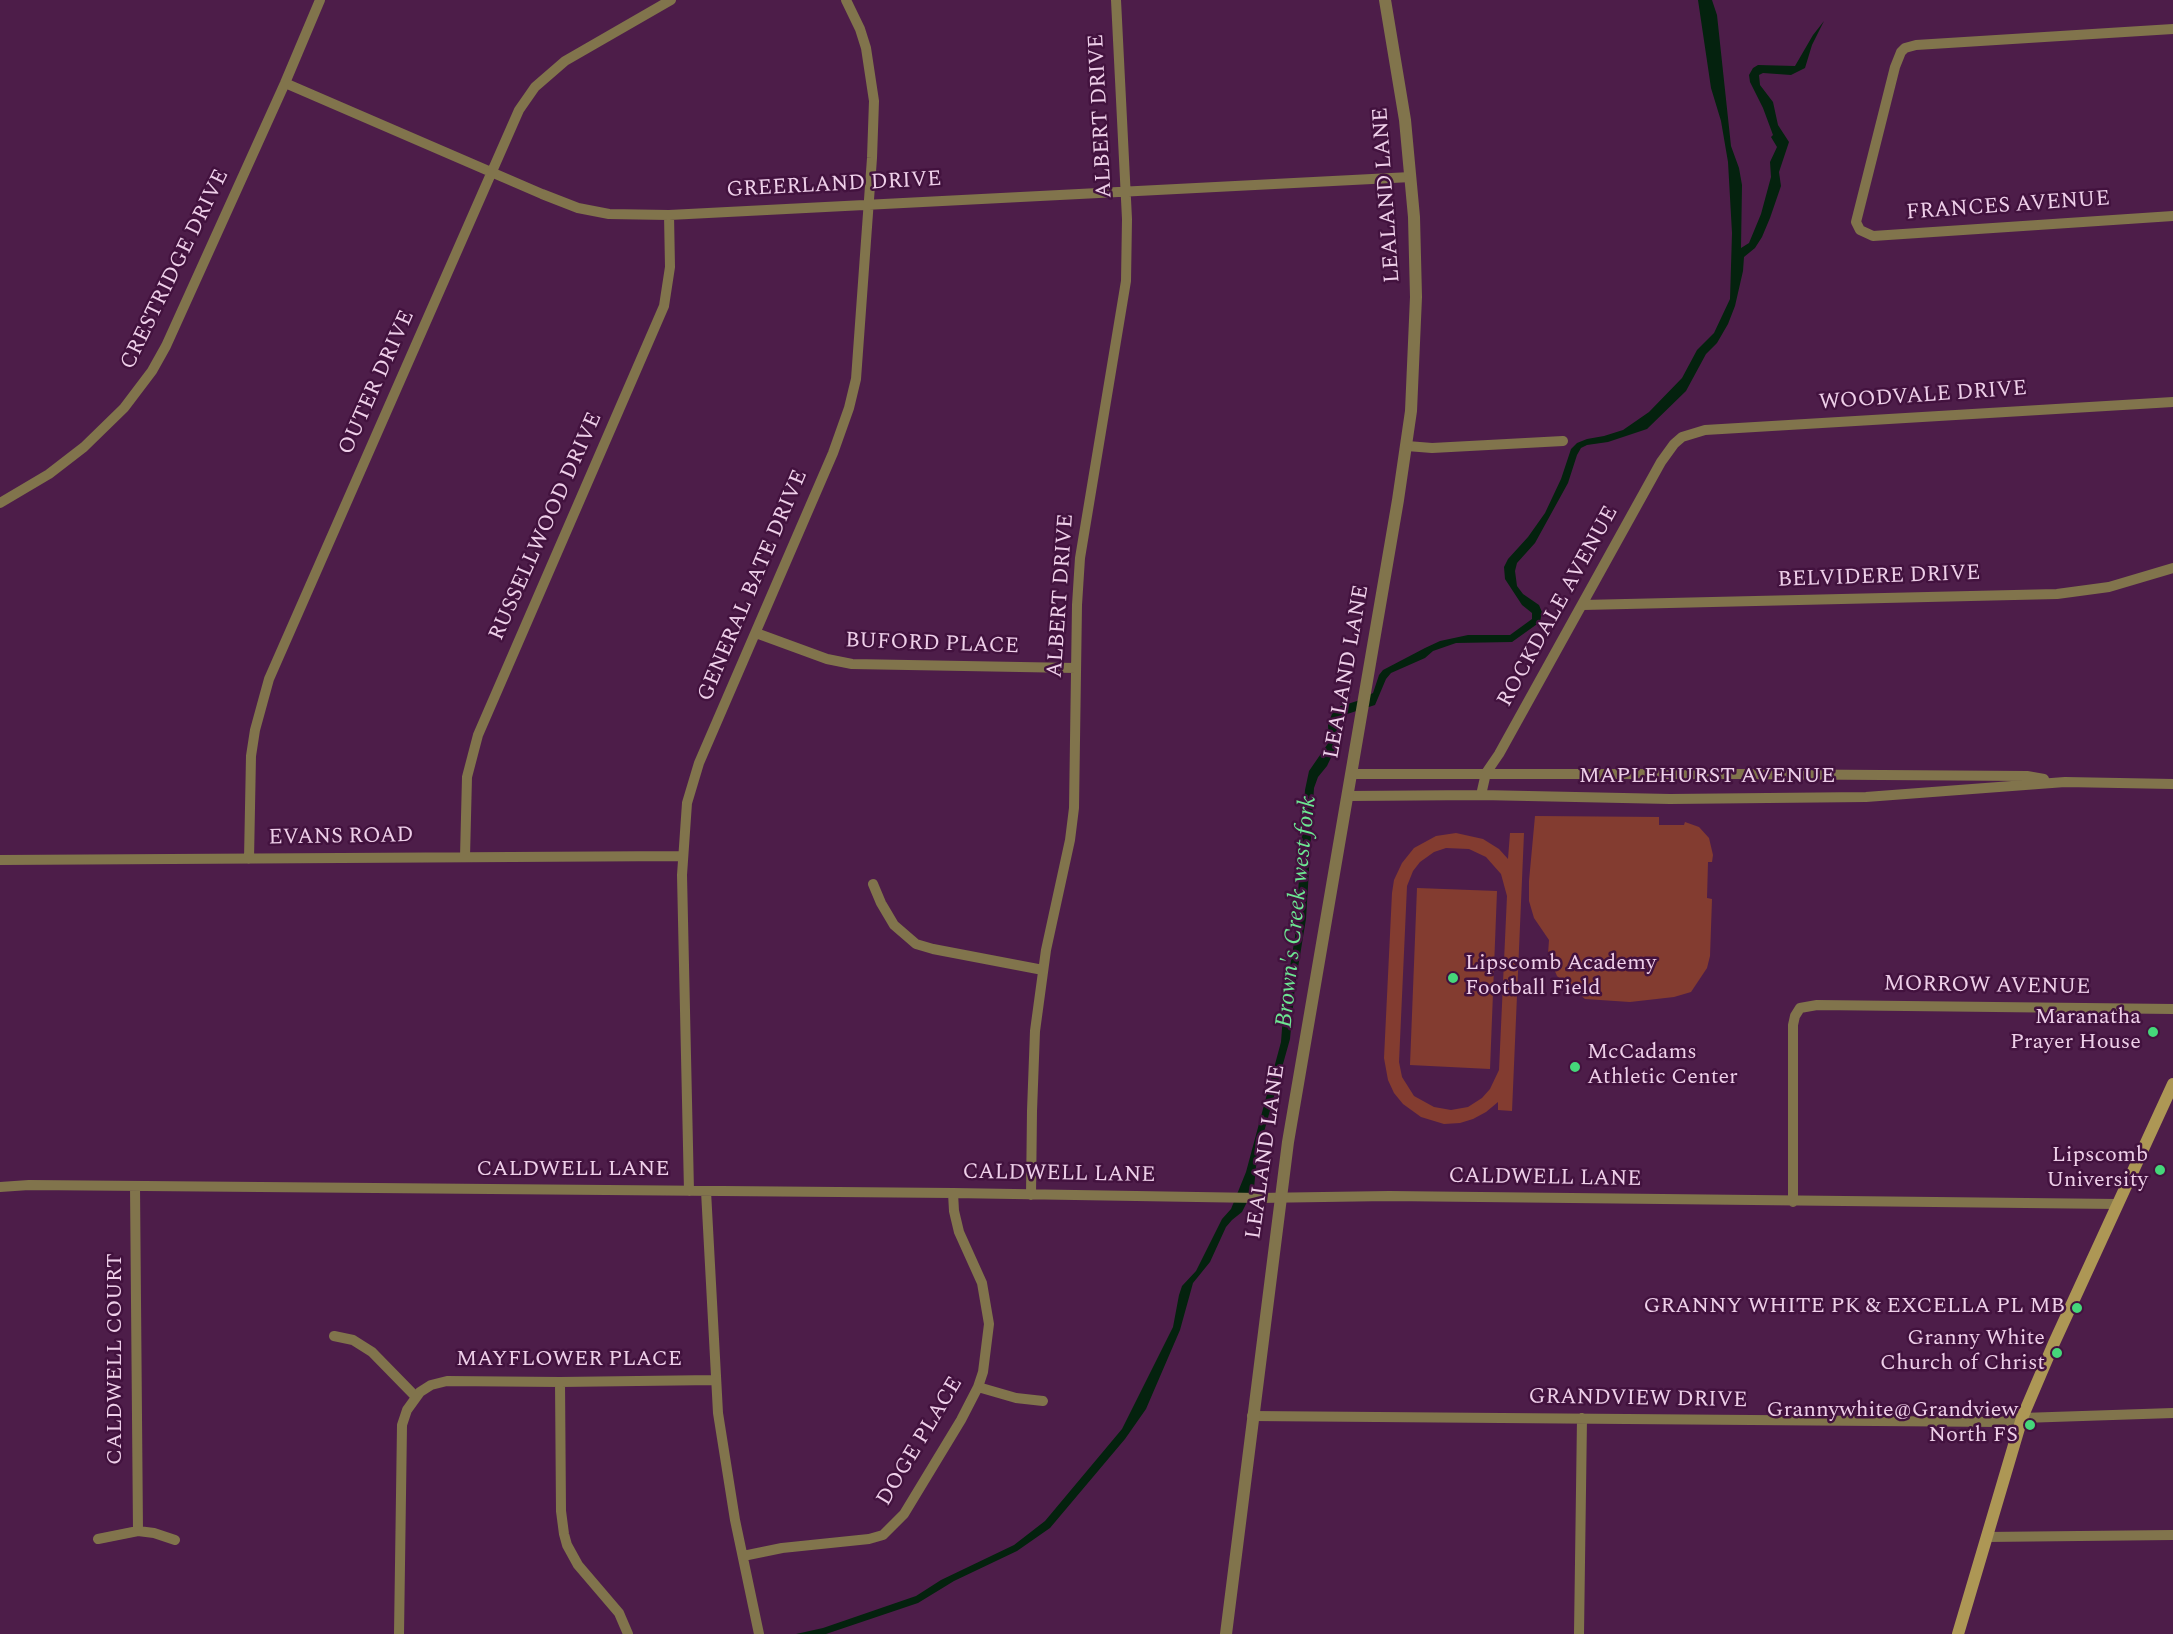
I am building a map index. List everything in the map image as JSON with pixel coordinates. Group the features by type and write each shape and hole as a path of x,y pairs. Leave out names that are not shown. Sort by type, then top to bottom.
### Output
{"main road":[{"path":"1958,1634 2022,1418 2173,1084"}],"street":[{"name":"CRESTRIDGE DRIVE","path":"0,503 49,474 84,447 124,408 146,381 166,346 320,0"},
{"name":"OUTER DRIVE","path":"249,859 249,792 253,742 269,679 491,172 528,94 547,75 586,47 671,0"},
{"name":"GENERAL BATE DRIVE","path":"689,1191 682,856 684,823 699,763 833,453 853,392 859,353 872,158 873,90 863,39 846,0"},
{"name":"ALBERT DRIVE","path":"1031,1194 1033,1070 1042,970 1073,822 1081,550 1124,298 1127,258 1116,0"},
{"name":"LEALAND LANE","path":"1226,1634 1280,1198 1301,1058 1361,723 1407,446 1414,362 1416,297 1411,177 1400,85 1385,0"},
{"name":"FRANCES AVENUE","path":"2173,29 1916,45 1902,50 1895,68 1856,217 1860,230 1873,236 2173,216"},
{"name":"GREERLAND DRIVE","path":"285,83 542,194 591,212 627,216 1411,177"},
{"name":"RUSSELLWOOD DRIVE","path":"465,857 467,777 478,735 664,306 670,267 669,215"},
{"name":"WOODVALE DRIVE","path":"1677,440 1687,434 1705,430 2173,402"},
{"name":"ROCKDALE AVENUE","path":"1481,795 1486,774 1583,605 1661,462 1677,440"},
{"path":"1407,446 1443,447 1563,441"},
{"name":"BELVIDERE DRIVE","path":"1583,605 2057,594 2093,590 2173,568"},
{"name":"BUFORD PLACE","path":"756,633 827,659 852,664 1076,668"},
{"name":"MAPLEHURST AVENUE","path":"1352,774 2027,776 2065,782"},
{"name":"MAPLEHURST AVENUE","path":"1348,796 1481,795 1670,799 1866,797 2065,782 2173,784"},
{"name":"EVANS ROAD","path":"0,860 682,856"},
{"path":"873,884 894,925 916,944 1042,970"},
{"name":"MORROW AVENUE","path":"1793,1202 1793,1024 1800,1008 1817,1005 2173,1009"},
{"name":"CALDWELL LANE","path":"0,1187 29,1185 953,1192 1258,1198 1389,1196 2117,1204"},
{"name":"CALDWELL COURT","path":"135,1186 138,1531"},
{"path":"706,1191 715,1380 728,1478 759,1634"},
{"name":"DOGE PLACE","path":"743,1556 782,1548 869,1539 883,1535 904,1514 978,1387 983,1372 988,1339 988,1311 980,1277 959,1232 954,1211 953,1192"},
{"path":"334,1336 353,1340 372,1352 416,1397 405,1413 401,1436 399,1634"},
{"name":"MAYFLOWER PLACE","path":"416,1397 423,1389 441,1382 715,1380"},
{"path":"560,1382 561,1511 564,1534 578,1565 619,1613 628,1634"},
{"path":"978,1387 1005,1396 1043,1401"},
{"name":"GRANDVIEW DRIVE","path":"1252,1416 1582,1418 1757,1422 2001,1422 2022,1418 2173,1413"},
{"path":"1579,1634 1582,1418"},
{"path":"98,1539 138,1531 154,1533 175,1540"},
{"path":"1986,1537 2173,1535"}],"shaded area":[{"path":"1535,816 1659,817 1659,825 1684,825 1685,822 1699,827 1709,838 1713,855 1712,862 1708,862 1707,898 1712,899 1710,956 1707,968 1691,992 1674,997 1630,1002 1585,999 1557,976 1548,955 1549,940 1534,918 1529,901"},
{"path":"1456,833 1483,839 1499,849 1508,859 1510,833 1524,833 1512,1111 1498,1110 1498,1102 1473,1119 1444,1124 1421,1117 1403,1104 1394,1093 1388,1080 1384,1058 1394,880 1402,863 1414,848 1436,836","holes":["1446,848 1469,849 1486,857 1501,874 1507,896 1499,1070 1490,1089 1482,1098 1468,1107 1451,1110 1434,1107 1414,1096 1402,1077 1399,1062 1407,886 1413,871 1420,862 1434,852"]},
{"name":"Lipscomb Academy Football Field","path":"1417,888 1497,891 1490,1069 1410,1065"}],"water":[{"name":"Brown's Creek west fork","path":"1698,0 1712,0 1717,15 1731,146 1742,185 1741,248 1749,243 1761,214 1771,177 1770,162 1777,147 1771,137 1773,135 1749,75 1758,65 1795,66 1824,21 1812,45 1805,68 1791,75 1763,73 1759,75 1760,85 1773,102 1778,125 1789,142 1779,172 1781,186 1770,218 1755,248 1744,257 1735,306 1728,324 1717,343 1706,354 1686,391 1647,429 1608,442 1587,445 1581,448 1577,455 1568,483 1535,543 1517,563 1515,571 1517,586 1523,594 1539,605 1542,612 1540,622 1512,642 1456,643 1433,651 1425,658 1391,673 1375,705 1341,716 1337,723 1337,745 1314,788 1306,919 1295,986 1290,1039 1257,1157 1254,1188 1242,1212 1226,1227 1210,1262 1193,1283 1180,1330 1146,1409 1125,1439 1050,1528 1017,1551 954,1581 918,1603 826,1634 796,1634 823,1628 916,1596 941,1580 1014,1545 1045,1521 1122,1429 1173,1327 1182,1286 1196,1271 1222,1219 1231,1209 1246,1172 1281,1042 1284,1002 1295,937 1305,790 1309,771 1329,742 1328,725 1333,711 1373,693 1383,670 1440,641 1468,635 1510,635 1532,619 1532,613 1522,605 1505,579 1504,567 1545,513 1561,479 1571,449 1577,443 1587,439 1623,430 1649,412 1682,378 1697,350 1714,333 1730,299 1732,233 1728,162 1721,121 1711,88"}],"place":[{"name":"Lipscomb Academy Football Field","path":"1453,978"},
{"name":"Maranatha Prayer House","path":"2153,1032"},
{"name":"McCadams Athletic Center","path":"1575,1067"},
{"name":"Lipscomb University","path":"2160,1170"},
{"name":"GRANNY WHITE PK & EXCELLA PL MB","path":"2077,1308"},
{"name":"Granny White Church of Christ","path":"2057,1353"},
{"name":"Grannywhite@Grandview North FS","path":"2030,1425"}]}
